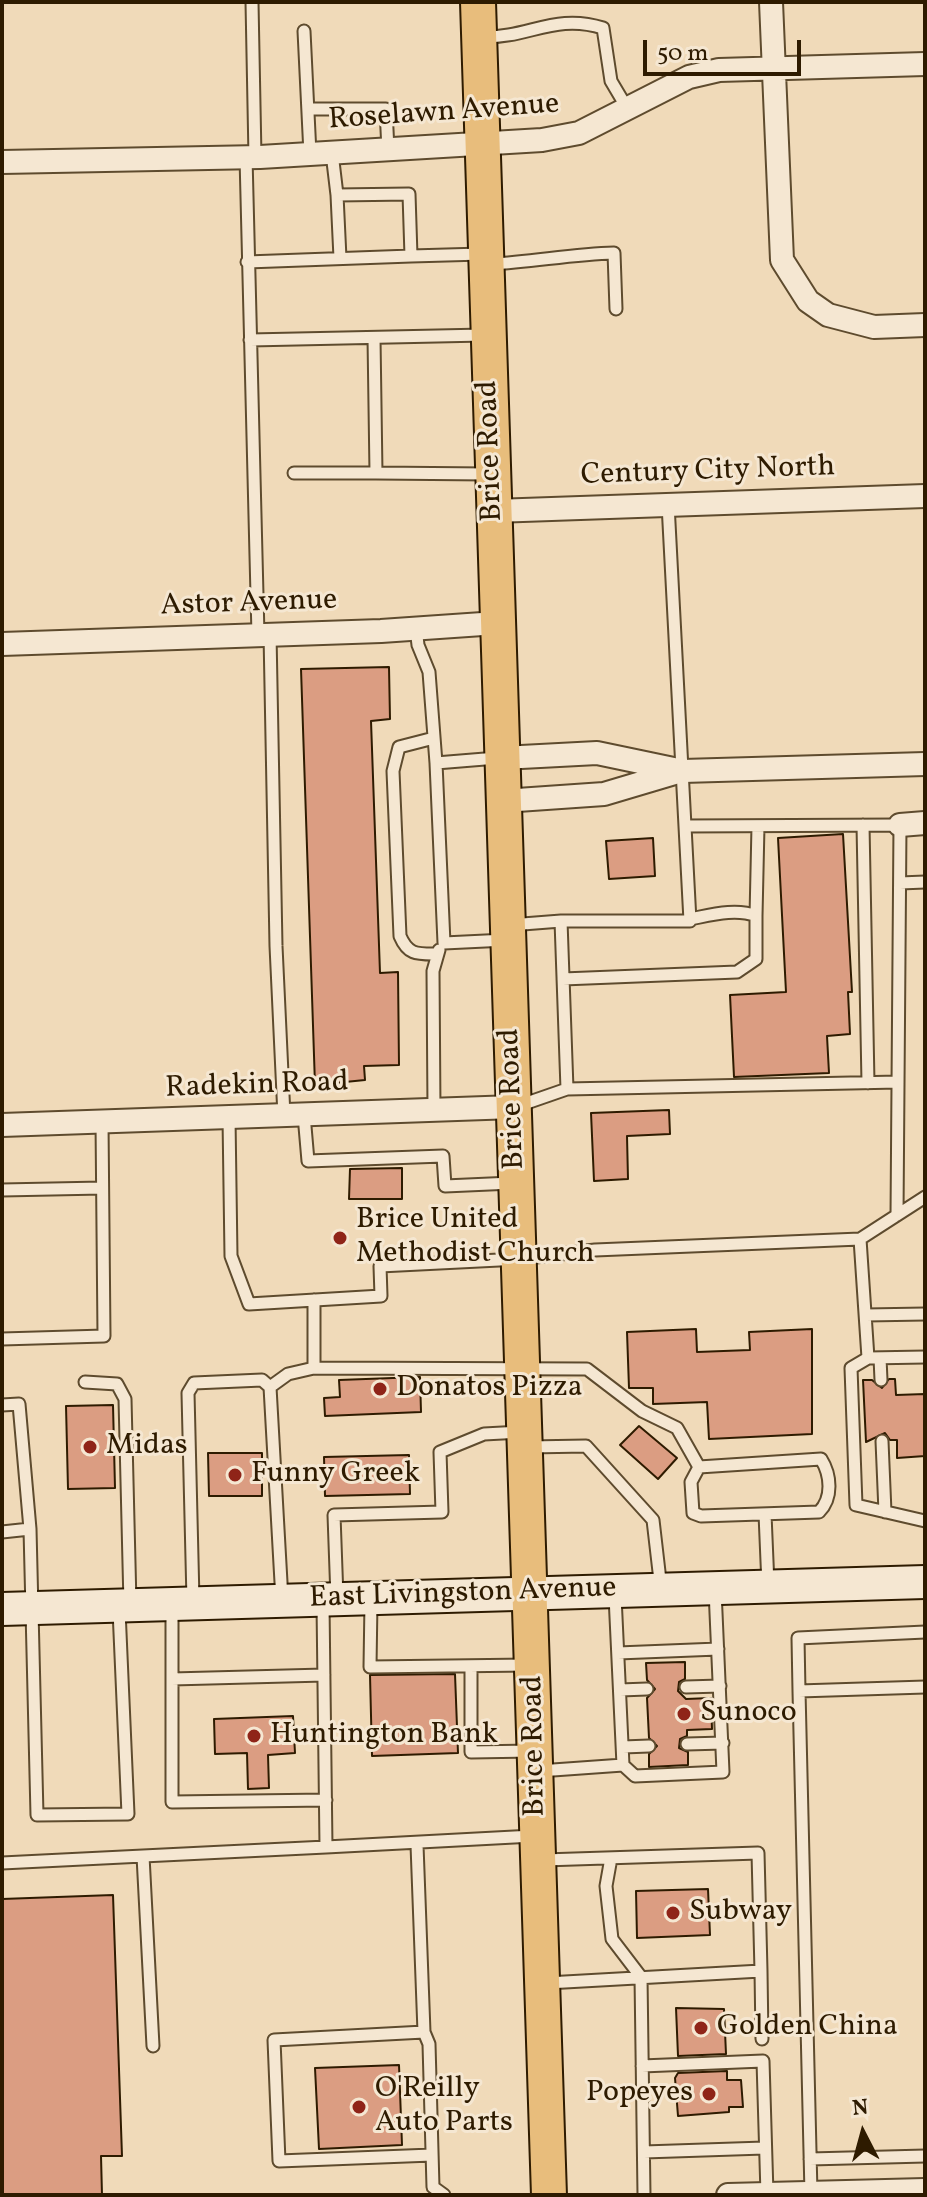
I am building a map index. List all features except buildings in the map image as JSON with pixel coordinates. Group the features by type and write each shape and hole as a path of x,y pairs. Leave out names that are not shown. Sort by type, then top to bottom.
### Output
{"main road":[{"name":"Brice Road","path":"478,2 549,2195"},
{"name":"East Livingston Avenue","path":"16,1609 925,1582"}],"street":[{"path":"771,2 778,238 782,260 793,283 808,301 828,315 874,327 925,325"},
{"name":"Roselawn Avenue","path":"2,162 250,157 542,140 579,133 689,77 719,70 925,64"},
{"name":"Century City North","path":"494,511 925,496"},
{"name":"Astor Avenue","path":"2,644 497,623"},
{"path":"502,758 597,753 683,771 925,764"},
{"path":"503,801 604,794 683,771"},
{"path":"900,825 925,823"},
{"name":"Radekin Road","path":"2,1125 514,1107"},
{"path":"728,2195 925,2190"}],"lane":[{"path":"252,2 247,262 276,946 294,1116 308,1161 443,1156 445,1186 517,1183"},
{"path":"479,37 513,38 535,26 581,21 603,28 611,81 627,108"},
{"path":"304,31 308,109 337,195 340,258"},
{"path":"308,109 386,109 388,150"},
{"path":"337,195 409,194 411,256"},
{"path":"247,262 411,256 533,261 560,254 614,253 616,309"},
{"path":"250,340 489,335"},
{"path":"374,338 376,473"},
{"path":"294,473 492,474"},
{"path":"668,504 690,919"},
{"path":"416,628 418,645 429,672 444,943 436,954 433,971 434,1110"},
{"path":"434,738 399,747 394,757 400,936 405,949 416,954 436,954"},
{"path":"436,763 502,758"},
{"path":"863,825 868,1083"},
{"path":"685,826 900,825 897,1215"},
{"path":"563,979 737,972 756,959 758,826"},
{"path":"900,883 925,882"},
{"path":"444,943 561,921 690,919 747,912 756,916"},
{"path":"561,921 567,1089"},
{"path":"514,1107 567,1089 898,1082"},
{"path":"229,1118 231,1256 249,1304 381,1296 380,1266 519,1259 595,1250 860,1239 925,1197"},
{"path":"2,1339 104,1336 102,1122"},
{"path":"2,1190 102,1188"},
{"path":"860,1239 866,1315 881,1380"},
{"path":"314,1300 314,1368"},
{"path":"866,1315 925,1314"},
{"path":"925,1357 874,1358 851,1368 856,1505 925,1521"},
{"path":"270,1387 288,1374 314,1368 587,1369 642,1411 677,1428 699,1467"},
{"path":"282,1600 270,1387 262,1380 194,1383 188,1393 183,1603 172,1679 172,1802 326,1800"},
{"path":"2,1405 19,1404 30,1529 16,1609 37,1815 128,1814 124,1605 125,1399 117,1384 85,1382"},
{"path":"326,1847 324,1675 334,1515 442,1512 440,1452 484,1434 586,1446 653,1520 662,1590"},
{"path":"882,1441 885,1512"},
{"path":"821,1459 828,1470 828,1498 819,1512 701,1516 693,1513 691,1482 699,1467 821,1459"},
{"path":"765,1514 768,1586"},
{"path":"2,1532 30,1529"},
{"path":"471,1666 471,1752 535,1761 623,1765 635,1776 723,1772 715,1588"},
{"path":"614,1591 623,1765"},
{"path":"371,1598 370,1667 534,1664"},
{"path":"800,2194 810,2159 798,1638 925,1632"},
{"path":"618,1653 718,1649"},
{"path":"172,1679 324,1675"},
{"path":"686,1687 720,1686"},
{"path":"799,1691 925,1687"},
{"path":"620,1690 647,1689"},
{"path":"687,1744 723,1743"},
{"path":"623,1747 649,1746"},
{"path":"417,1845 424,2032 429,2044 433,2187 444,2195"},
{"path":"2,1863 417,1845 538,1848 611,1858 758,1853 762,2039"},
{"path":"143,1856 153,2046"},
{"path":"611,1858 606,1886 612,1939 641,1977 644,2195"},
{"path":"542,1983 761,1971"},
{"path":"424,2032 274,2040 279,2161 432,2155"},
{"path":"642,2066 763,2061 764,2148 754,2194"},
{"path":"644,2152 764,2148"},
{"path":"810,2159 925,2156"}],"place":[{"name":"Brice United Methodist Church","path":"340,1238"},
{"name":"Donatos Pizza","path":"380,1389"},
{"name":"Midas","path":"90,1447"},
{"name":"Funny Greek","path":"235,1475"},
{"name":"Sunoco","path":"684,1714"},
{"name":"Huntington Bank","path":"254,1736"},
{"name":"Subway","path":"673,1913"},
{"name":"Golden China","path":"701,2028"},
{"name":"Popeyes","path":"709,2094"},
{"name":"O'Reilly Auto Parts","path":"359,2107"}]}
